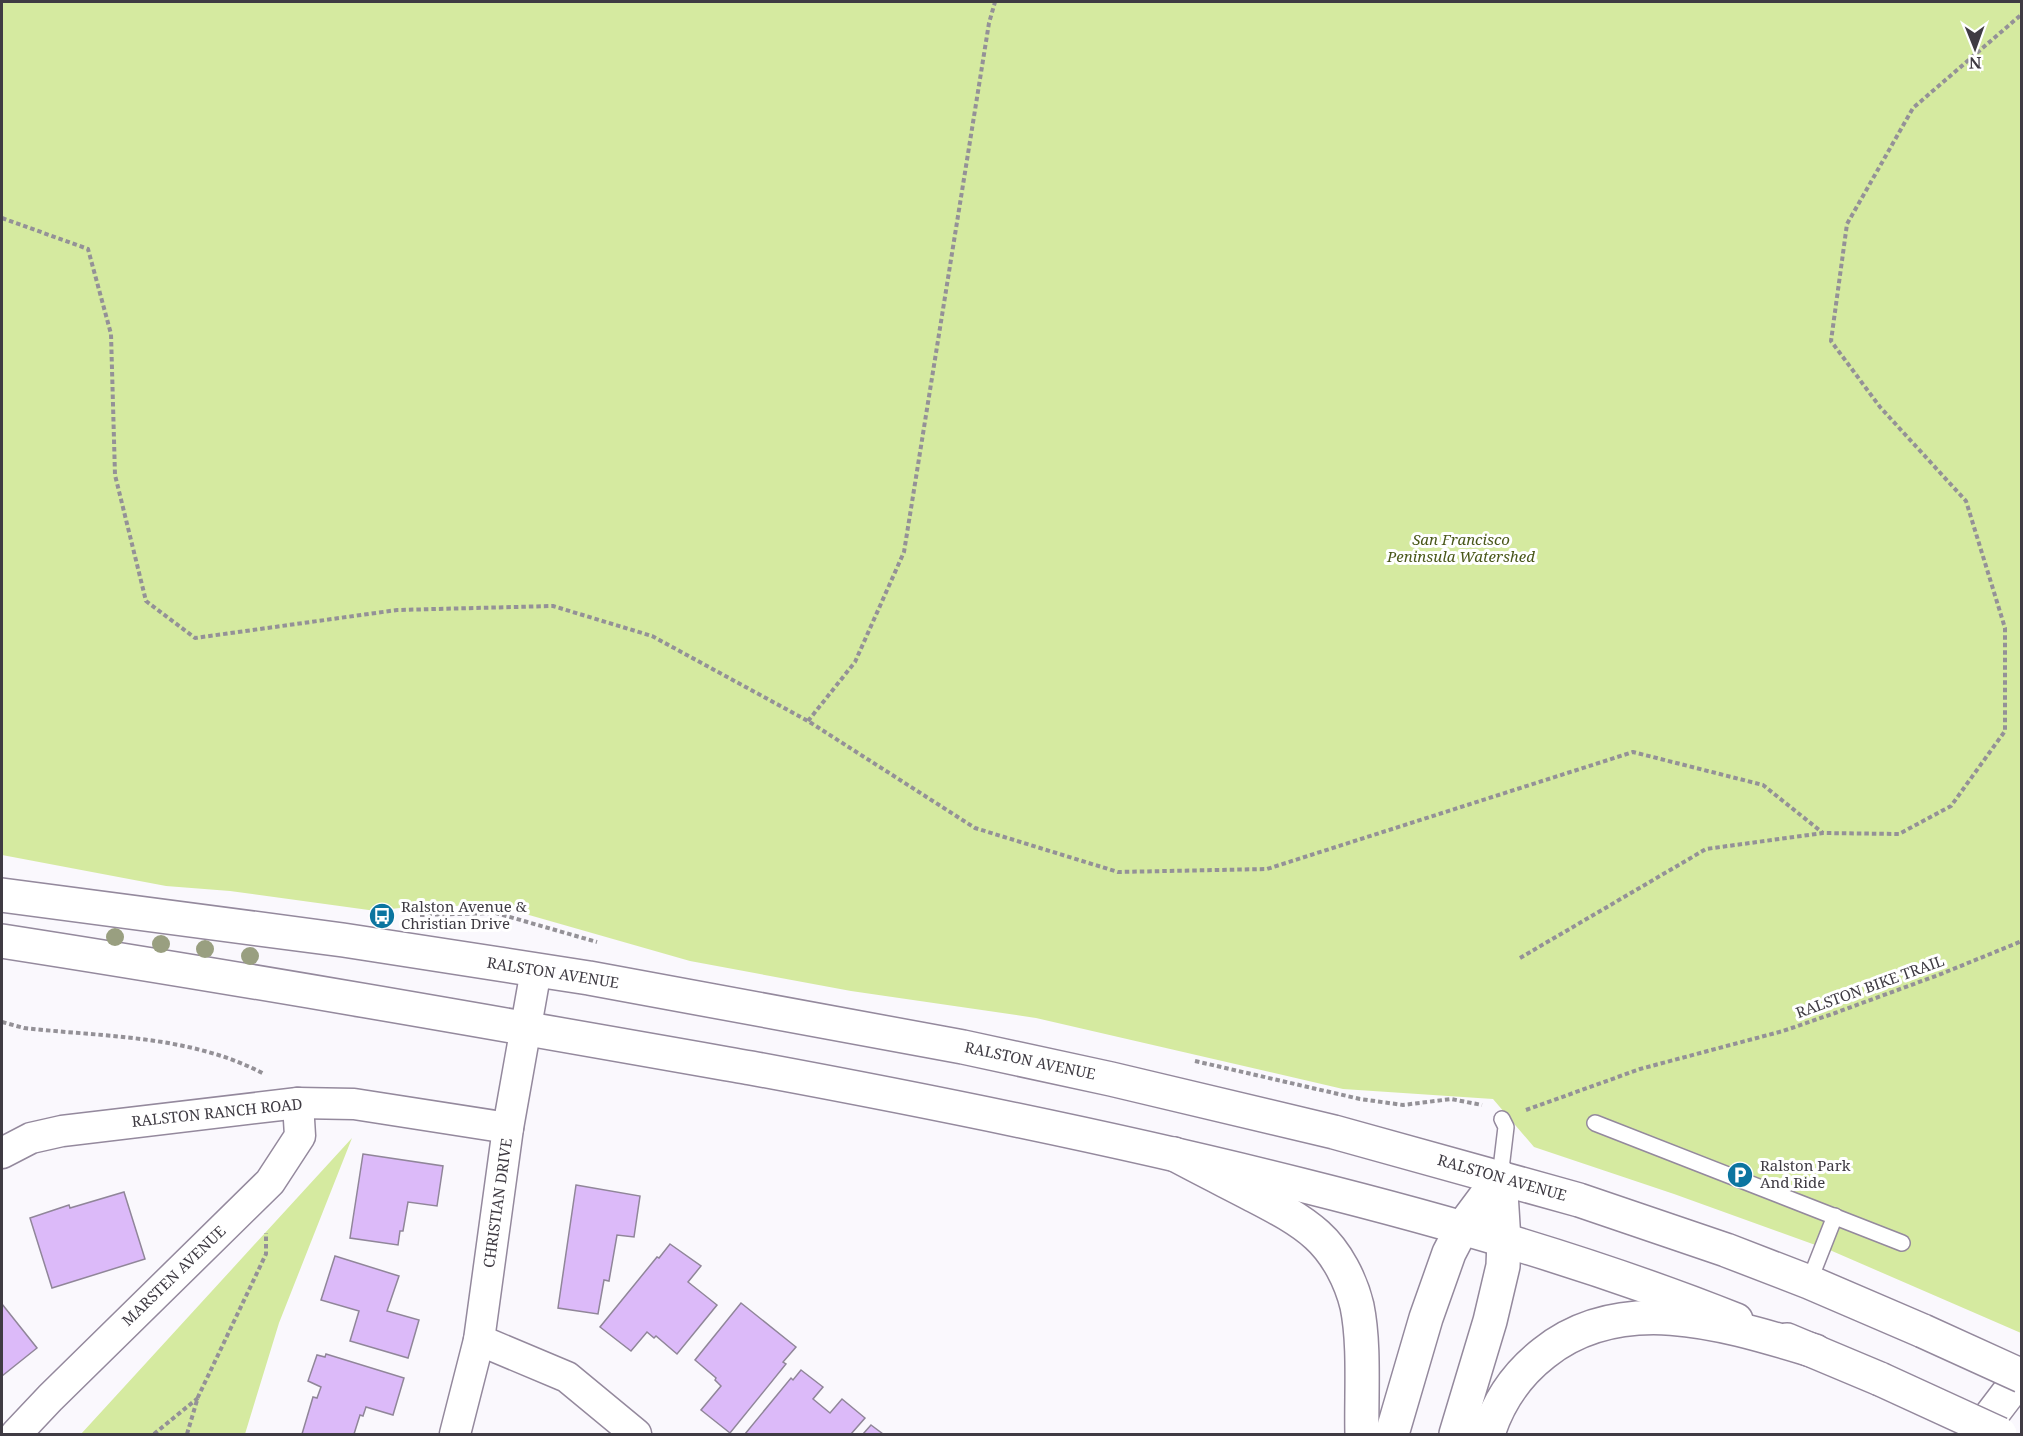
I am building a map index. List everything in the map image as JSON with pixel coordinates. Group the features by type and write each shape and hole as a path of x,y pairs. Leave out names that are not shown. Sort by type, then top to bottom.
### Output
{"main road":[{"name":"RALSTON AVENUE","path":"2,894 343,940 536,970 888,1032 1037,1062 1334,1132 1618,1212 1726,1250 1809,1282 2022,1375"},
{"path":"2,941 334,994 872,1090 1023,1120 1324,1191 1504,1240 1671,1296 1815,1351 2000,1434"},
{"path":"1174,1154 1306,1226 1319,1236 1336,1259 1352,1289 1357,1307 1362,1434"},
{"path":"1392,1434 1449,1253 1462,1228 1500,1177"},
{"path":"1456,1434 1496,1300 1503,1266 1504,1240 1500,1177"},
{"path":"1488,1434 1506,1396 1527,1367 1559,1342 1598,1324 1628,1318 1679,1318 1743,1330 1815,1351"},
{"path":"1977,1434 2022,1375"}],"street":[{"name":"CHRISTIAN DRIVE","path":"455,1434 479,1340 508,1128 536,970"},
{"name":"RALSTON RANCH ROAD","path":"2,1153 31,1138 62,1131 298,1102 354,1104 508,1128"},
{"name":"MARSTEN AVENUE","path":"16,1434 270,1182 300,1136 298,1102"},
{"path":"479,1340 567,1377 636,1434"}],"lane":[{"path":"1500,1177 1506,1127 1502,1119"},
{"path":"1595,1123 1902,1243"},
{"path":"1809,1282 1835,1216"}],"path":[{"path":"808,721 855,662 904,552 989,23 995,2"},
{"path":"1520,958 1706,849 1822,833 1899,834 1952,806 2005,730 2005,628 1966,501 1880,407 1831,341 1847,224 1913,108 2022,14"},
{"path":"2,218 88,249 111,334 116,475 146,601 195,638 397,610 553,606 651,636 808,721 975,828 1118,872 1267,869 1633,752 1763,785 1822,833"},
{"name":"RALSTON BIKE TRAIL","path":"1502,1119 1623,1075 1784,1030 1835,1013 2022,941"},
{"path":"2,1022 24,1028 169,1044 201,1050 242,1062 270,1078"},
{"path":"1403,1105 1451,1099 1481,1104 1502,1119"},
{"path":"187,1434 198,1397 266,1254 270,1182"},
{"path":"154,1434 198,1397"}],"green space":[{"name":"San Francisco Peninsula Watershed","path":"2,2 2021,2 2021,1333 1832,1251 1534,1147 1493,1099 1343,1089 1036,1018 851,991 690,961 494,905 407,907 376,911 230,891 166,886 2,855"},
{"path":"352,1138 279,1323 245,1434 81,1434"}],"building":[{"path":"363,1154 443,1166 437,1206 408,1202 398,1245 350,1238"},
{"path":"576,1185 640,1196 634,1237 617,1235 609,1281 604,1280 598,1314 558,1308"},
{"path":"124,1192 145,1259 52,1288 30,1218 69,1205 70,1208"},
{"path":"670,1244 701,1266 688,1282 717,1305 677,1354 656,1336 654,1338 647,1332 631,1351 600,1327"},
{"path":"335,1256 399,1276 387,1311 419,1320 408,1358 350,1341 359,1311 321,1300"},
{"path":"741,1303 796,1347 783,1362 786,1364 730,1433 701,1410 721,1386 715,1380 716,1378 695,1360"},
{"path":"2,1304 37,1348 2,1376"},
{"path":"326,1354 404,1378 393,1415 366,1407 363,1416 360,1415 354,1434 302,1434 313,1397 317,1398 321,1387 308,1381 317,1355 325,1357"},
{"path":"801,1370 823,1387 813,1399 830,1413 842,1399 865,1418 851,1434 745,1434 791,1378 793,1380"},
{"path":"871,1425 883,1434 863,1434"}],"place":[{"name":"Ralston Avenue & Christian Drive","path":"382,916"},
{"name":"Ralston Park And Ride","path":"1740,1175"}]}
